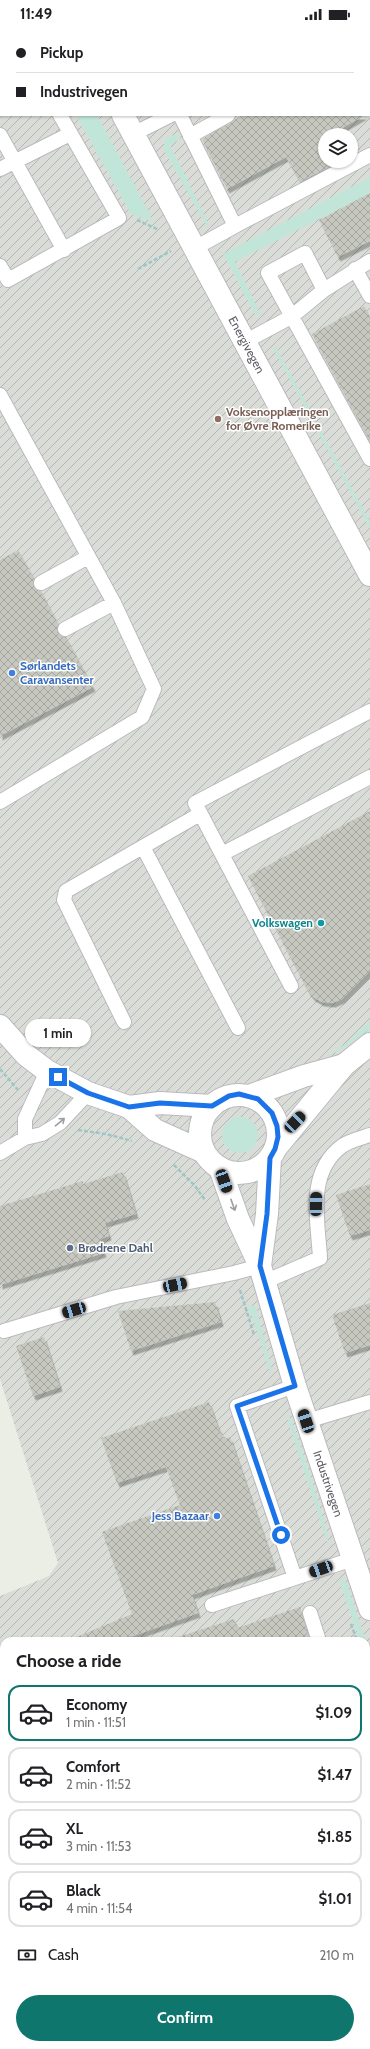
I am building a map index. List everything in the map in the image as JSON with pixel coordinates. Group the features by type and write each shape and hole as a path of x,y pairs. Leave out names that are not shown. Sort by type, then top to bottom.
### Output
{"street":[{"name":"Energivegen","path":"124,116 246,341 370,574"},
{"path":"0,1026 26,1055 47,1071 88,1093 129,1107 155,1130 204,1152"},
{"path":"272,1153 278,1137 277,1126 272,1113 258,1099 249,1096 229,1096 212,1106 205,1114 200,1131 200,1139 204,1152 211,1161 220,1168 229,1172 250,1171 261,1166 272,1153 344,1065 370,1044"},
{"path":"249,1096 304,1076 344,1065"},
{"path":"129,1107 160,1103 212,1106"},
{"name":"Industrivegen","path":"262,1274 272,1153"},
{"name":"Industrivegen","path":"220,1168 238,1219 262,1274 306,1421 352,1559 365,1578 370,1609"}],"lane":[{"path":"0,266 8,280 119,218 61,116"},
{"path":"133,134 169,116"},
{"path":"180,116 235,226"},
{"path":"190,136 226,116"},
{"path":"0,169 70,134"},
{"path":"0,135 64,250"},
{"path":"193,244 235,226 370,155"},
{"path":"324,290 305,254 268,273 370,459"},
{"path":"246,341 291,317 324,290 355,269 370,261"},
{"path":"355,269 370,296"},
{"path":"0,395 114,604 154,688 142,718 0,802"},
{"path":"40,583 88,557"},
{"path":"65,629 114,604"},
{"path":"291,986 195,803 370,711"},
{"path":"222,854 370,776"},
{"path":"124,1022 64,900 66,892 200,814"},
{"path":"143,846 238,1028"},
{"path":"25,1138 25,1119 47,1071"},
{"path":"0,1153 25,1138 42,1134 60,1122 88,1093"},
{"path":"4,1331 116,1297 234,1273 262,1274 320,1258 317,1184 327,1161 342,1146 370,1134"},
{"path":"295,1386 237,1406 296,1578"},
{"path":"306,1421 370,1402"},
{"path":"212,1605 352,1559"},
{"path":"310,1614 318,1637"}],"path":[{"path":"119,218 133,218 160,230"},
{"path":"138,269 193,244"},
{"path":"0,1069 17,1089 32,1102"},
{"path":"60,1122 80,1131 106,1134 135,1142"},
{"path":"170,1162 195,1186 206,1201"},
{"path":"234,1273 254,1336"},
{"path":"349,1618 356,1637"}],"shaded area":[{"path":"0,116 370,116 370,1637 0,1637 0,1596 49,1576 58,1563 0,1379"},
{"path":"77,116 98,116 154,222 131,214"},
{"path":"176,134 181,139 170,145 209,225 207,227 164,150 164,142 166,138"},
{"path":"370,177 370,193 235,262 261,315 255,314 223,254"},
{"path":"276,347 370,522 370,529 273,348"},
{"path":"370,1021 370,1029 344,1048 325,1058 346,1043"},
{"path":"243,1117 253,1122 257,1128 257,1142 253,1148 247,1152 237,1153 227,1148 223,1142 222,1132 227,1122 233,1118"},
{"path":"250,1304 256,1308 272,1369 270,1373 253,1318 248,1309"},
{"path":"286,1415 291,1419 308,1468 328,1535 328,1545"},
{"path":"343,1579 347,1584 365,1637 359,1637 339,1580"}],"building":[{"path":"241,116 363,116 342,128 318,128 318,168 327,168 300,182 286,157 227,189 202,139"},
{"path":"370,193 370,241 338,257 319,220"},
{"path":"364,306 370,317 370,441 312,334"},
{"path":"18,550 34,578 33,587 41,591 58,624 57,633 66,637 93,687 0,736 0,560"},
{"name":"Volkswagen","path":"370,811 370,971 342,999 333,1003 322,1002 313,997 308,991 248,876"},
{"path":"123,1172 136,1214 105,1223 109,1236 100,1239 104,1253 0,1285 0,1206 83,1181 83,1184"},
{"path":"370,1184 370,1230 350,1236 336,1195"},
{"path":"215,1302 221,1322 131,1351 118,1311"},
{"path":"370,1303 370,1345 345,1353 332,1315"},
{"path":"44,1337 60,1387 33,1396 16,1346"},
{"name":"Jess Bazaar","path":"209,1402 220,1433 222,1432 224,1439 230,1437 274,1566 192,1595 198,1613 130,1637 77,1637 132,1614 102,1532 180,1505 166,1467 117,1483 101,1438"},
{"path":"300,1607 309,1637 178,1637 234,1619 237,1628"}],"place":[{"name":"Voksenopplæringen for Øvre Romerike","path":"218,419"},
{"name":"Sørlandets Caravansenter","path":"12,673"},
{"name":"Volkswagen","path":"321,923"},
{"name":"Brødrene Dahl","path":"70,1248"},
{"name":"Jess Bazaar","path":"217,1516"}],"route":[{"path":"58,1077 88,1093 129,1107 160,1103 212,1106 217,1101 239,1094 258,1099 266,1105 272,1113 277,1126 278,1137 275,1149 270,1158 267,1214 260,1266 274,1320 295,1386 237,1406 281,1535"}]}
